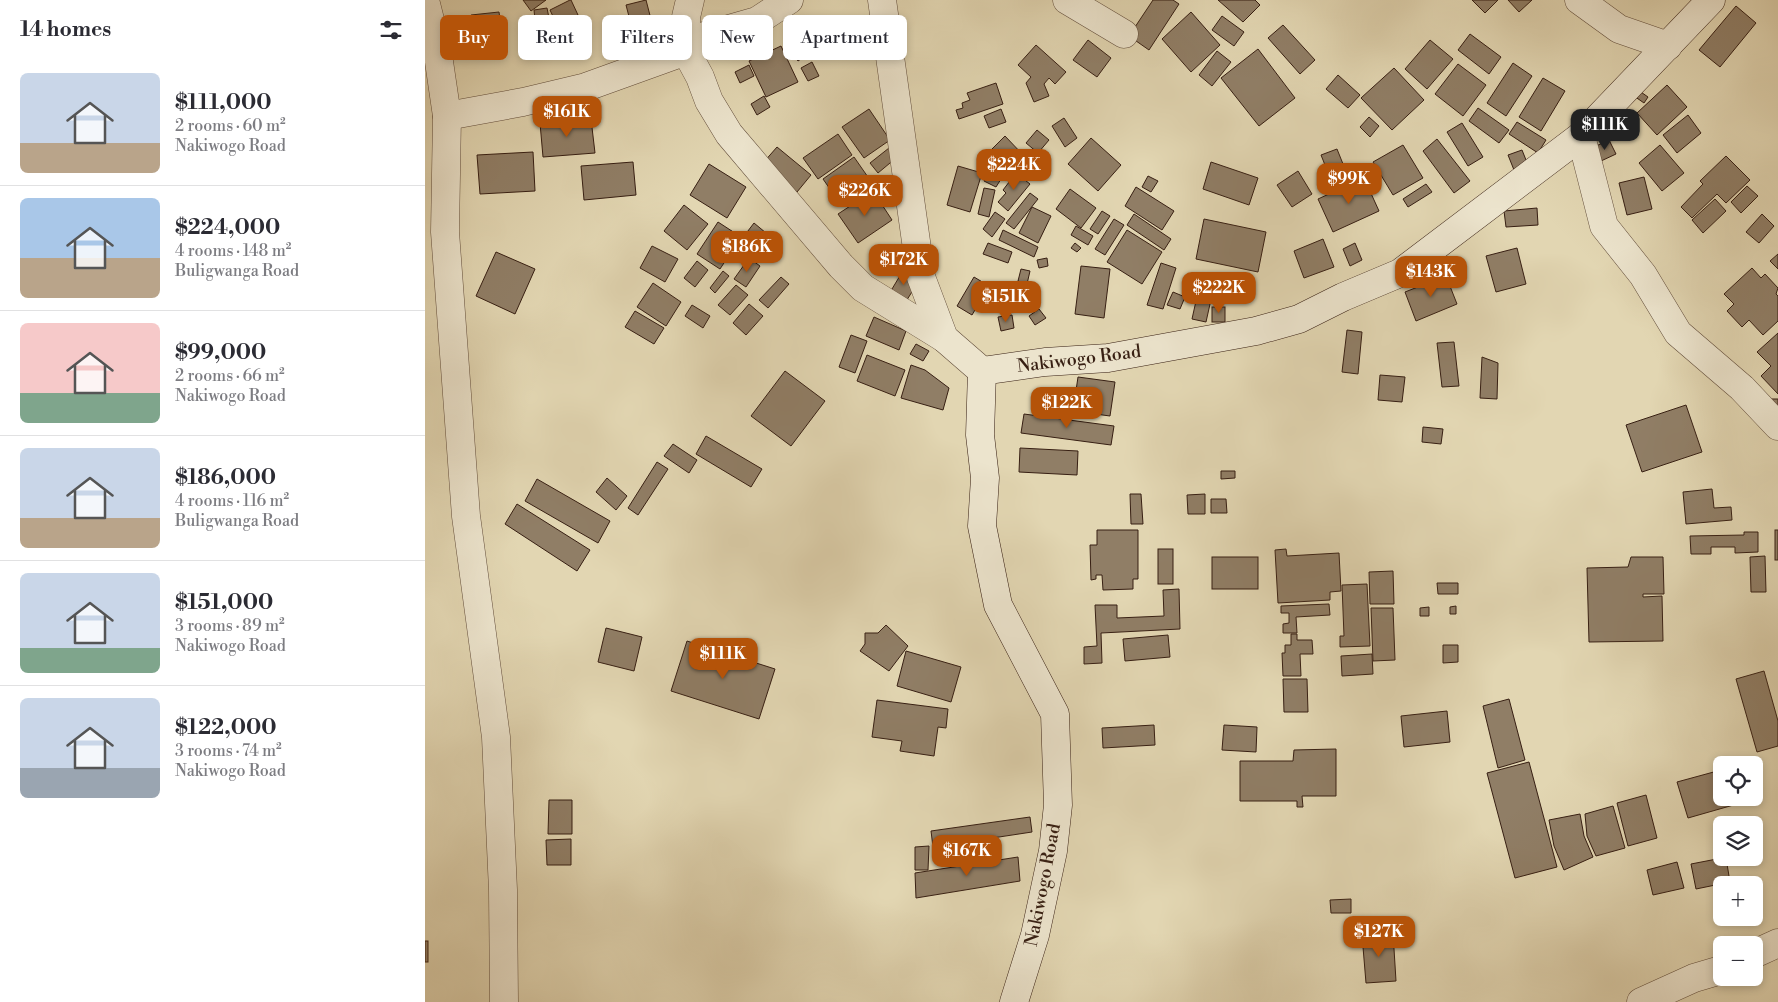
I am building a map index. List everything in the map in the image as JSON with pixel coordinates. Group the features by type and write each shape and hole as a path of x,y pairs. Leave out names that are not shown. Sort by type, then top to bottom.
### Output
{"street":[{"path":"425,0 431,54 447,116 445,232 466,516 496,736 503,890 504,1002"},
{"path":"686,15 690,0"},
{"path":"692,45 701,37 757,21 789,0"},
{"path":"882,0 921,277 944,338"},
{"path":"1067,0 1123,34"},
{"path":"1579,0 1619,29 1667,46"},
{"name":"Nakiwogo Road","path":"1014,1002 1035,934 1053,851 1058,805 1055,714 998,605 996,597 982,526 985,478 980,435 982,371 1045,362 1108,358 1256,331 1299,319 1343,297 1400,273 1581,136 1711,0"},
{"path":"447,116 523,102 586,87 661,60"},
{"path":"691,60 709,101 729,134 841,266 863,288 944,338 982,371"},
{"path":"1581,136 1604,226 1643,275 1678,333 1742,388 1778,426"},
{"path":"1763,950 1778,943"},
{"path":"1641,1002 1694,978 1713,972"}],"building":[{"path":"523,0 546,0 531,11"},
{"path":"571,0 578,15 552,15 550,10"},
{"path":"646,0 650,15 629,15 626,5"},
{"path":"1153,0 1173,0 1179,4 1149,50 1129,36"},
{"path":"1218,0 1255,0 1260,5 1243,22"},
{"path":"1472,0 1498,0 1485,13"},
{"path":"1508,0 1532,0 1519,12"},
{"path":"1736,6 1756,23 1720,67 1699,50"},
{"path":"547,8 548,15 534,15 534,10"},
{"path":"499,12 499,15 471,15"},
{"path":"1191,12 1220,45 1191,72 1162,39"},
{"path":"1222,16 1244,32 1234,46 1212,30"},
{"path":"1283,25 1315,60 1300,74 1268,38"},
{"path":"1470,34 1501,57 1489,74 1458,50"},
{"path":"1088,40 1111,58 1097,77 1073,60"},
{"path":"1430,40 1453,59 1427,89 1405,69"},
{"path":"1036,45 1066,72 1055,84 1049,78 1044,84 1049,96 1034,102 1026,83 1031,77 1018,65"},
{"path":"781,46 783,60 788,60 798,82 766,97 749,61 773,60 773,50"},
{"path":"1258,49 1295,98 1259,126 1221,78"},
{"path":"1217,51 1231,62 1212,86 1199,75"},
{"path":"812,62 819,76 808,81 801,68"},
{"path":"1513,63 1532,76 1506,116 1487,103"},
{"path":"1458,64 1486,85 1463,116 1435,94"},
{"path":"749,65 754,76 740,83 735,72"},
{"path":"1394,68 1424,100 1392,130 1361,98"},
{"path":"1338,75 1360,95 1348,108 1326,89"},
{"path":"1543,78 1565,91 1541,131 1519,117"},
{"path":"996,83 1003,104 959,119 956,110 963,108 962,103 970,100 967,93"},
{"path":"1667,85 1687,107 1657,135 1637,113"},
{"path":"1638,90 1648,97 1644,103 1634,96"},
{"path":"764,96 770,107 757,115 751,104"},
{"path":"1478,108 1509,130 1499,143 1469,121"},
{"path":"869,109 890,140 864,158 842,127"},
{"path":"1001,109 1006,122 989,128 984,116"},
{"path":"1626,112 1634,118 1631,122 1623,116"},
{"path":"1688,115 1701,133 1677,153 1663,135"},
{"path":"1369,117 1379,126 1370,137 1360,127"},
{"path":"1064,118 1077,138 1065,147 1052,126"},
{"path":"591,119 595,153 543,157 540,123"},
{"path":"1517,122 1546,140 1538,153 1509,134"},
{"path":"1462,123 1483,157 1468,166 1447,132"},
{"path":"1037,130 1049,140 1038,153 1026,143"},
{"path":"838,134 852,155 818,179 803,158"},
{"path":"1005,136 1024,156 1006,174 987,154"},
{"path":"1091,138 1121,165 1098,191 1068,164"},
{"path":"1437,139 1470,181 1454,193 1423,151"},
{"path":"1609,140 1616,154 1601,161 1594,147"},
{"path":"1403,145 1423,178 1393,195 1373,162"},
{"path":"1660,145 1684,173 1662,191 1639,163"},
{"path":"777,147 811,175 797,192 763,163"},
{"path":"889,148 896,158 878,173 870,163"},
{"path":"1337,149 1343,164 1327,170 1321,155"},
{"path":"1522,150 1530,170 1516,175 1508,155"},
{"path":"533,152 535,191 480,194 477,155"},
{"path":"1726,156 1750,180 1726,203 1717,194 1692,218 1681,207 1703,184 1700,181"},
{"path":"854,157 870,180 839,202 823,179"},
{"path":"1027,161 1036,169 1028,177 1019,169"},
{"path":"633,162 636,195 584,200 581,166"},
{"path":"1211,162 1258,178 1249,205 1203,189"},
{"path":"709,164 746,187 727,218 690,195"},
{"path":"958,166 982,173 970,212 947,205"},
{"path":"1298,171 1312,194 1292,207 1277,185"},
{"path":"989,172 1001,179 996,187 984,181"},
{"path":"1016,173 1030,184 1008,211 998,202 1006,193 1003,190"},
{"path":"1148,176 1158,181 1151,192 1142,187"},
{"path":"1644,177 1652,209 1627,215 1619,183"},
{"path":"1364,178 1379,211 1333,232 1318,199"},
{"path":"1426,184 1432,192 1408,207 1403,199"},
{"path":"1747,186 1758,196 1741,213 1731,202"},
{"path":"1136,187 1174,211 1162,230 1125,206"},
{"path":"984,188 995,190 989,217 978,214"},
{"path":"1070,189 1096,208 1081,228 1056,209"},
{"path":"873,191 892,220 858,243 838,214"},
{"path":"1030,193 1038,199 1014,229 1006,223"},
{"path":"1715,199 1726,211 1703,233 1692,220"},
{"path":"684,205 708,224 687,250 664,231"},
{"path":"1032,207 1051,216 1038,243 1019,233"},
{"path":"1537,208 1538,225 1506,227 1504,211"},
{"path":"1102,211 1110,216 1098,234 1090,229"},
{"path":"995,212 1005,219 992,237 983,229"},
{"path":"1134,214 1171,239 1164,250 1127,225"},
{"path":"1762,214 1774,226 1759,243 1746,232"},
{"path":"1114,219 1124,225 1105,255 1095,249"},
{"path":"1204,219 1266,232 1258,272 1196,259"},
{"path":"718,222 741,237 720,269 697,254"},
{"path":"754,223 766,233 750,255 738,244"},
{"path":"1076,226 1093,236 1088,245 1071,235"},
{"path":"1003,230 1038,247 1034,257 999,240"},
{"path":"1127,230 1162,252 1142,284 1107,262"},
{"path":"1323,239 1334,267 1304,278 1294,251"},
{"path":"988,243 1012,252 1008,263 983,254"},
{"path":"1075,243 1081,248 1077,252 1071,248"},
{"path":"1355,243 1362,260 1350,266 1343,249"},
{"path":"652,246 678,259 665,282 640,268"},
{"path":"1517,248 1526,284 1496,292 1486,256"},
{"path":"496,252 535,269 515,314 476,296"},
{"path":"1778,254 1778,269 1770,261"},
{"path":"749,258 760,266 746,287 734,279"},
{"path":"1047,258 1048,266 1039,268 1037,260"},
{"path":"697,261 708,270 695,287 684,278"},
{"path":"1161,263 1176,268 1163,309 1147,305"},
{"path":"1081,266 1110,269 1104,318 1075,314"},
{"path":"1752,268 1761,278 1765,274 1778,288 1776,294 1778,296 1778,321 1763,335 1749,320 1742,327 1727,311 1734,304 1724,294"},
{"path":"904,269 920,279 905,303 889,294"},
{"path":"1021,269 1030,271 1027,284 1018,281"},
{"path":"723,271 729,276 715,293 710,288"},
{"path":"1446,276 1457,304 1416,321 1405,292"},
{"path":"781,277 789,284 768,308 759,300"},
{"path":"974,277 989,286 972,315 957,306"},
{"path":"653,283 681,302 666,326 637,307"},
{"path":"736,285 748,295 730,315 718,305"},
{"path":"1173,292 1185,297 1180,309 1167,305"},
{"path":"1198,292 1212,295 1206,322 1192,319"},
{"path":"749,304 763,316 746,335 733,323"},
{"path":"692,305 710,316 703,328 685,316"},
{"path":"1212,307 1225,307 1225,322 1212,322"},
{"path":"1039,309 1046,318 1035,325 1029,316"},
{"path":"635,311 664,328 654,344 625,327"},
{"path":"1012,315 1014,328 1001,331 998,317"},
{"path":"874,317 906,331 899,350 866,336"},
{"path":"1347,330 1362,332 1358,374 1342,372"},
{"path":"1778,333 1778,394 1761,376 1771,366 1757,352"},
{"path":"851,335 867,341 855,373 839,367"},
{"path":"1454,342 1459,386 1442,387 1437,343"},
{"path":"916,344 929,351 923,361 910,354"},
{"path":"867,355 905,370 895,396 857,381"},
{"path":"1482,357 1498,363 1497,399 1480,398"},
{"path":"911,365 925,370 949,388 943,410 901,398"},
{"path":"785,371 825,401 791,446 751,416"},
{"path":"1380,375 1405,377 1402,402 1378,400"},
{"path":"1078,377 1115,382 1110,416 1073,411"},
{"path":"1770,399 1778,399 1778,415"},
{"path":"1686,405 1702,452 1642,472 1626,425"},
{"path":"1024,414 1114,426 1111,445 1021,433"},
{"path":"1423,427 1443,429 1441,444 1422,442"},
{"path":"706,436 762,469 751,487 696,454"},
{"path":"673,444 697,460 689,473 664,456"},
{"path":"1020,448 1078,451 1077,475 1019,472"},
{"path":"657,462 668,469 638,515 628,508"},
{"path":"1221,471 1235,471 1235,478 1221,479"},
{"path":"607,478 627,496 616,510 596,492"},
{"path":"537,479 610,521 598,543 525,501"},
{"path":"1712,489 1714,508 1731,507 1732,520 1686,524 1683,492"},
{"path":"1130,494 1141,494 1143,524 1131,524"},
{"path":"1205,494 1205,514 1188,514 1187,495"},
{"path":"1211,499 1226,499 1227,513 1211,513"},
{"path":"517,504 590,550 577,571 505,524"},
{"path":"1097,530 1138,530 1138,579 1133,579 1133,589 1103,590 1102,575 1096,575 1096,579 1091,580 1090,545 1097,545"},
{"path":"1775,530 1778,530 1778,560 1775,560"},
{"path":"1744,532 1758,532 1758,552 1735,553 1735,547 1711,547 1711,554 1691,554 1690,536 1744,535"},
{"path":"1158,549 1173,549 1173,584 1158,584"},
{"path":"1286,549 1287,556 1339,553 1341,591 1330,592 1330,600 1278,603 1275,550"},
{"path":"1765,556 1766,592 1751,592 1750,557"},
{"path":"1212,557 1258,557 1258,589 1212,589"},
{"path":"1631,557 1663,557 1664,594 1643,594 1643,597 1662,596 1663,641 1589,642 1587,568 1628,567"},
{"path":"1393,571 1394,604 1370,604 1369,572"},
{"path":"1437,583 1458,583 1458,594 1438,594"},
{"path":"1367,584 1370,646 1340,647 1340,636 1344,636 1342,585"},
{"path":"1179,589 1180,629 1101,633 1102,663 1084,664 1084,647 1097,646 1095,605 1117,605 1117,618 1164,616 1163,590"},
{"path":"1329,604 1330,615 1296,617 1297,633 1283,633 1283,624 1289,623 1289,613 1281,613 1281,606"},
{"path":"1456,606 1456,614 1450,614 1450,607"},
{"path":"1429,607 1429,616 1420,616 1420,608"},
{"path":"1371,608 1393,608 1395,660 1373,661"},
{"path":"886,625 908,646 889,671 860,651 865,644 865,633 878,633"},
{"path":"606,628 642,637 634,671 598,662"},
{"path":"1291,634 1297,634 1297,640 1312,640 1313,654 1300,654 1301,676 1283,676 1282,653 1285,653 1285,645 1291,645"},
{"path":"1168,635 1170,657 1125,661 1123,639"},
{"path":"687,641 775,669 759,719 671,691"},
{"path":"1443,645 1458,645 1458,662 1443,663"},
{"path":"906,651 961,667 951,702 897,686"},
{"path":"1372,654 1373,674 1342,676 1341,656"},
{"path":"1764,671 1778,721 1778,746 1757,752 1736,679"},
{"path":"1283,679 1307,679 1308,712 1284,712"},
{"path":"1509,699 1525,760 1498,768 1483,706"},
{"path":"877,700 948,709 946,728 938,727 934,756 900,751 902,741 872,737"},
{"path":"1447,711 1450,742 1404,747 1401,716"},
{"path":"1154,725 1155,745 1103,748 1102,728"},
{"path":"1224,725 1257,727 1256,752 1222,750"},
{"path":"1336,749 1336,796 1302,796 1303,807 1297,807 1297,801 1240,801 1240,761 1293,761 1294,750"},
{"path":"1529,762 1557,867 1515,878 1487,773"},
{"path":"1713,772 1713,806 1730,806 1688,818 1677,782"},
{"path":"1646,795 1657,838 1628,846 1617,803"},
{"path":"549,800 572,800 572,834 548,834"},
{"path":"1613,806 1625,848 1596,856 1587,836 1585,814"},
{"path":"1580,814 1584,836 1593,857 1564,870 1554,846 1549,820"},
{"path":"1030,817 1032,832 933,847 931,831"},
{"path":"571,839 571,865 547,865 546,840"},
{"path":"929,846 928,870 915,870 915,847"},
{"path":"1018,857 1020,881 916,898 915,873"},
{"path":"1713,860 1713,866 1727,866 1729,876 1713,876 1713,886 1696,889 1691,864"},
{"path":"1677,862 1684,888 1653,895 1647,870"},
{"path":"1351,899 1351,913 1331,913 1330,900"},
{"path":"1393,933 1396,981 1366,983 1362,935"},
{"path":"425,941 428,941 428,962 425,962"}]}
